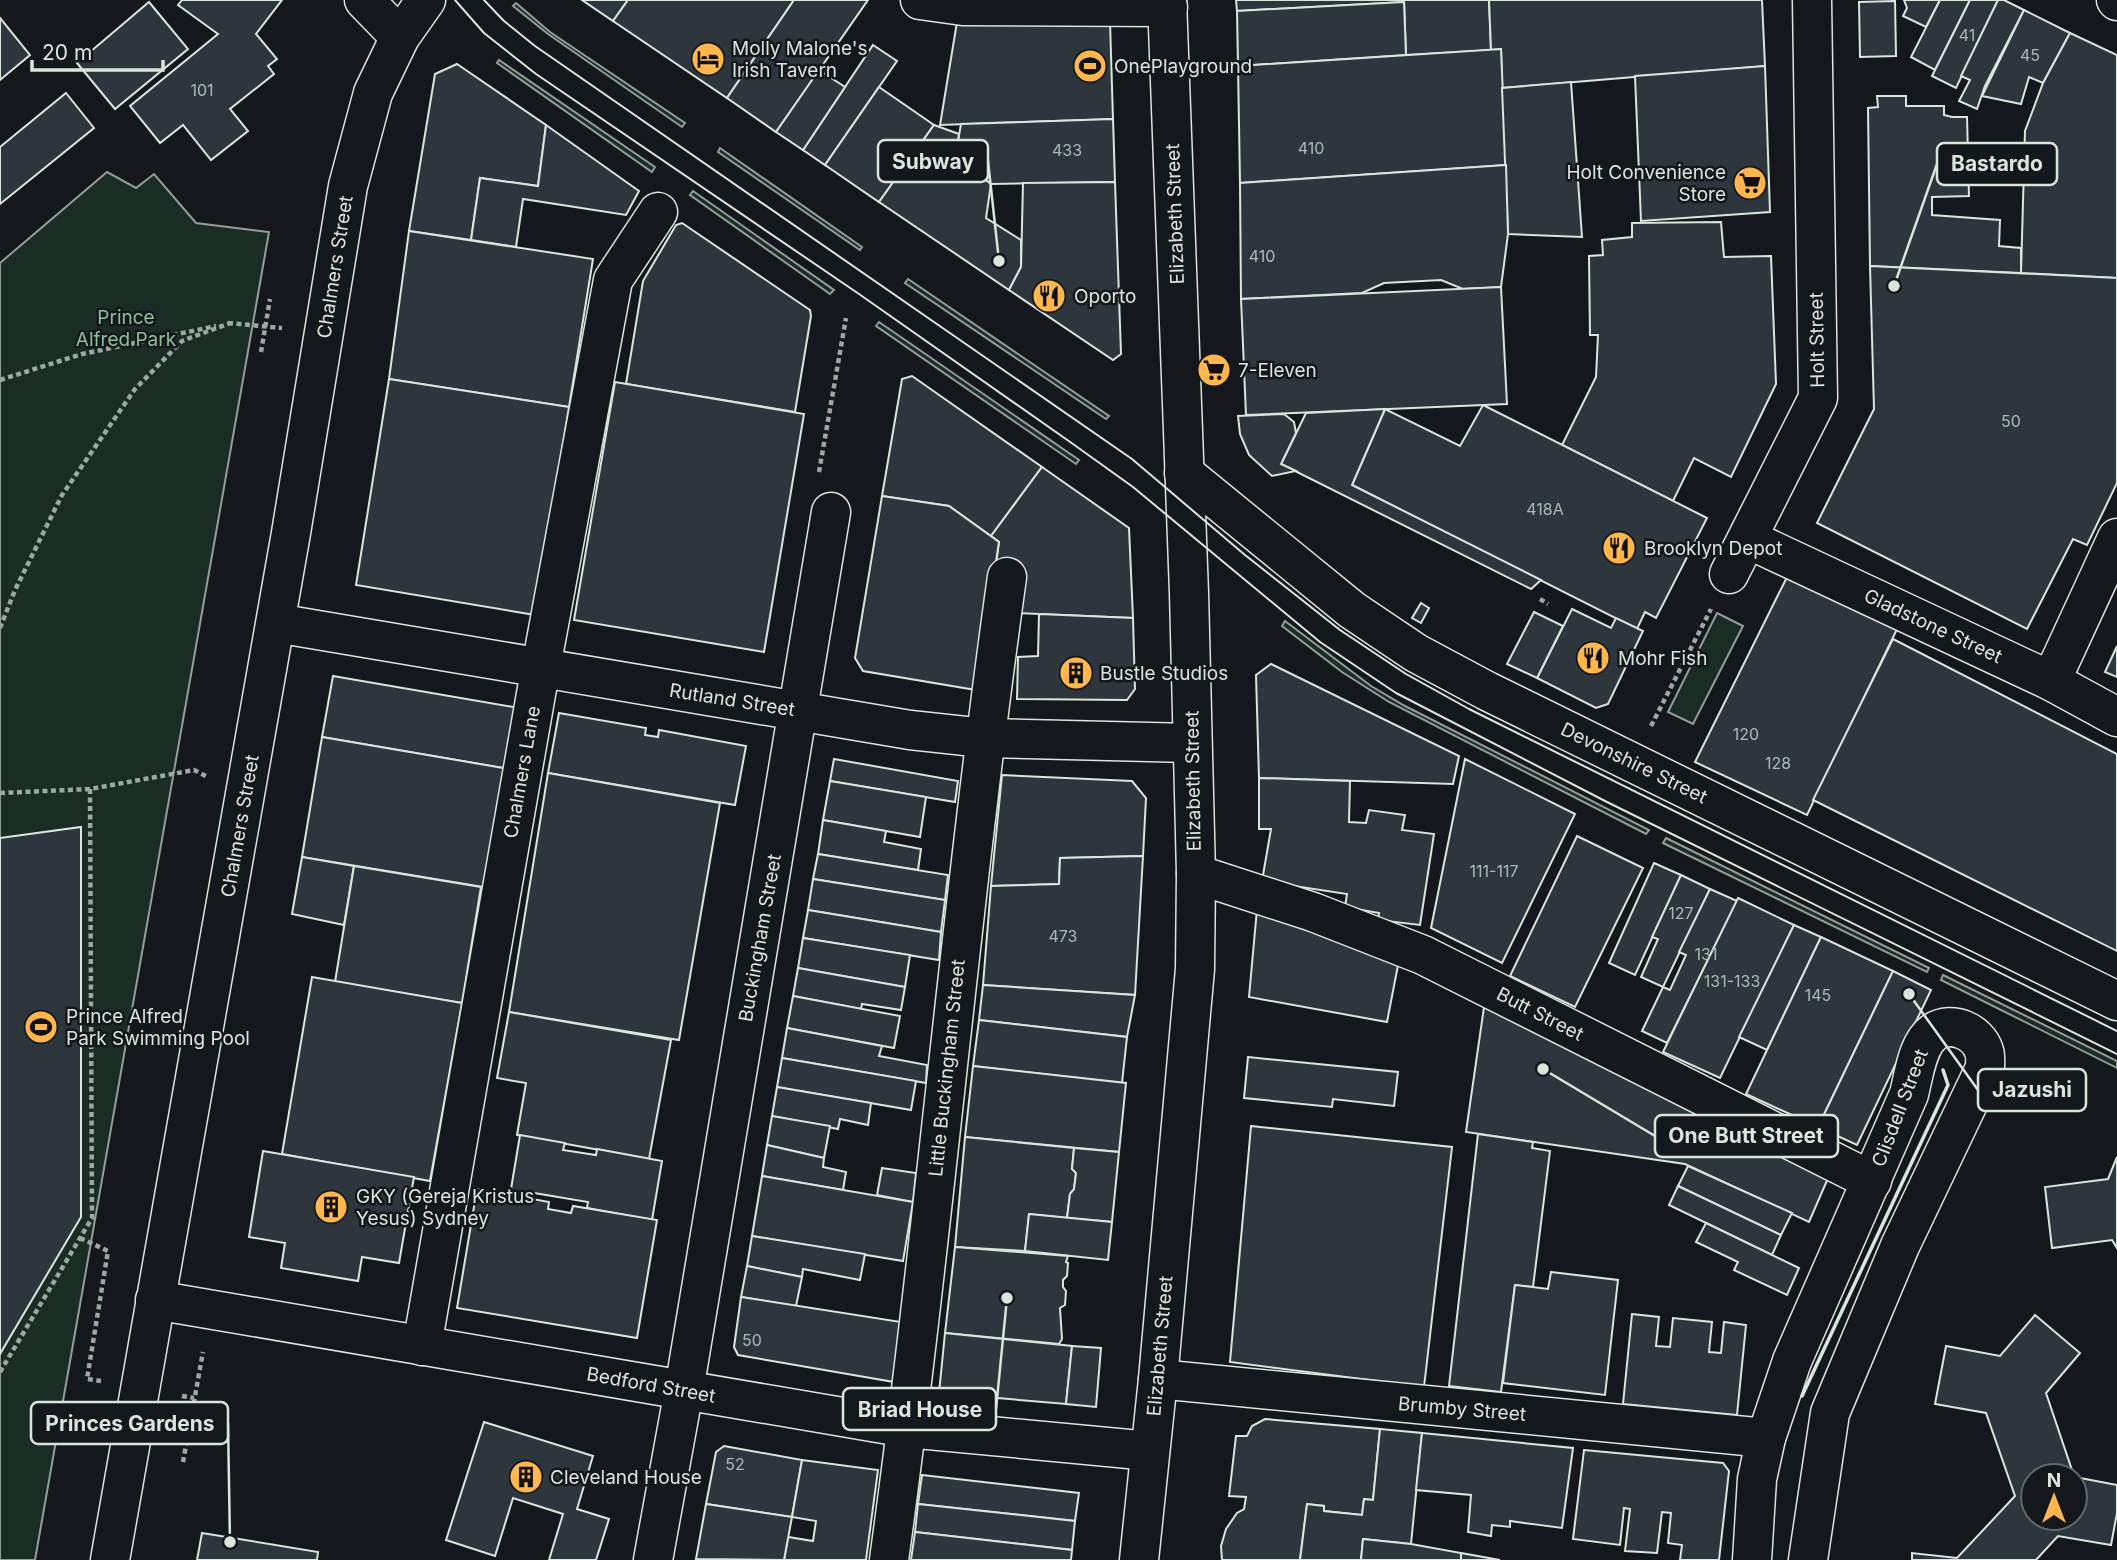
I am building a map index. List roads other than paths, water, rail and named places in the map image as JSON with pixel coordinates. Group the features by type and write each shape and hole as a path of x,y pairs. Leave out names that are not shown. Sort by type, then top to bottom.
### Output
{"street":[{"path":"364,0 400,37"},
{"name":"Chalmers Street","path":"110,1560 276,623 348,186 373,93 400,37 426,0"},
{"path":"920,0 963,6 1168,4"},
{"name":"Holt Street","path":"1729,574 1818,398 1812,0"},
{"name":"Elizabeth Street","path":"1139,1560 1195,969 1196,874 1168,4"},
{"name":"Chalmers Lane","path":"422,1346 541,667 613,281 658,212"},
{"name":"Devonshire Street","path":"1184,473 1352,610 1416,653 1487,691 2117,1001"},
{"name":"Buckingham Street","path":"653,1560 831,512"},
{"path":"2051,681 2117,538"},
{"name":"Gladstone Street","path":"1748,539 2051,681 2117,717"},
{"name":"Little Buckingham Street","path":"889,1560 907,1428 984,738 1007,577"},
{"name":"Rutland Street","path":"276,623 910,730 984,738 1191,743"},
{"name":"Butt Street","path":"1196,874 1313,912 1423,955 1872,1181"},
{"name":"Clisdell Street","path":"1752,1560 1757,1479 1766,1438 1791,1361 1909,1094 1921,1048 1934,1032 1952,1026 1964,1029 1981,1044 1985,1054 1985,1068 1900,1246 1830,1413 1808,1560"},
{"name":"Bedford Street","path":"155,1300 907,1428 1150,1451"},
{"name":"Brumby Street","path":"1158,1379 1766,1438"}],"tram line":[{"path":"455,0 484,33 536,74 859,294 1133,487 1320,642 1396,693 1607,802 2117,1054"},
{"path":"484,0 504,21 535,46 1132,459 1245,555 1340,630 1406,674 1469,709 2117,1031"}],"place":[{"name":"Molly Malone's Irish Tavern","path":"708,59"},
{"name":"OnePlayground","path":"1090,66"},
{"name":"Holt Convenience Store","path":"1750,183"},
{"name":"Subway","path":"999,261"},
{"name":"Bastardo","path":"1894,286"},
{"name":"Oporto","path":"1049,296"},
{"name":"7-Eleven","path":"1214,370"},
{"name":"Brooklyn Depot","path":"1619,548"},
{"name":"Mohr Fish","path":"1593,658"},
{"name":"Bustle Studios","path":"1076,673"},
{"name":"Jazushi","path":"1909,994"},
{"name":"Prince Alfred Park Swimming Pool","path":"41,1027"},
{"name":"One Butt Street","path":"1543,1069"},
{"name":"GKY (Gereja Kristus Yesus) Sydney","path":"331,1207"},
{"name":"Briad House","path":"1007,1298"},
{"name":"Cleveland House","path":"526,1477"},
{"name":"Princes Gardens","path":"230,1542"}],"park label":[{"name":"Prince Alfred Park","path":"126,328"}]}
